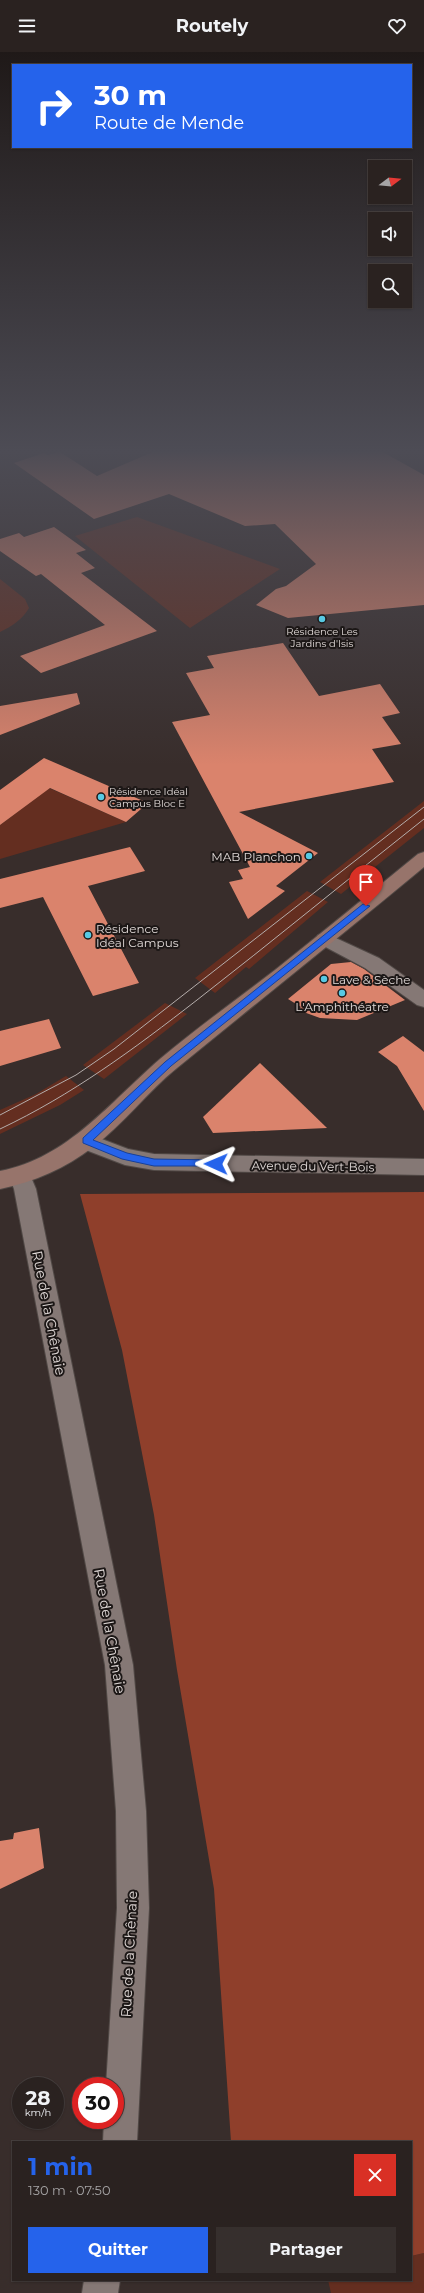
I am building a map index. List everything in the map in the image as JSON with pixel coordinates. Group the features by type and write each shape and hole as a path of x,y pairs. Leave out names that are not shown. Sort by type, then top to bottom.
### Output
{"main road":[{"path":"10,1178 49,1164 86,1141 168,1064 424,858"}],"street":[{"path":"325,939 372,964 424,1000"},
{"name":"Avenue du Vert-Bois","path":"86,1141 125,1157 154,1162 424,1167"},
{"name":"Rue de la Chênaie","path":"10,1178 25,1189 119,1665 131,1811 133,1908 120,2141"},
{"path":"100,2293 102,2281"}],"shaded area":[{"path":"99,556 243,556 280,569 190,628"},
{"path":"0,579 25,599 29,608 16,622 0,632"},
{"path":"49,788 126,822 0,859 0,825"},
{"path":"424,801 424,828 341,894 320,882"},
{"path":"307,891 328,902 249,969 246,967 215,993 195,978"},
{"path":"165,1003 187,1014 104,1079 83,1065"},
{"path":"66,1076 84,1090 60,1105 0,1134 0,1110 36,1094"},
{"path":"424,1192 424,2253 412,2256 412,2141 231,2141 214,1889 177,1670 154,1515 122,1350 80,1194"},
{"path":"424,2253 424,2293 331,2293 328,2281 412,2281 412,2256"}],"building":[{"path":"7,556 79,556 95,568 81,573 157,631 41,673 20,656 105,625 41,574 36,576"},
{"path":"307,556 424,556 424,605 288,618 256,605 276,589 286,586 316,564"},
{"path":"283,643 319,696 380,684 400,713 382,717 401,744 372,749 394,782 239,812 318,853 276,886 285,891 248,919 229,882 243,879 238,870 250,867 172,722 210,715 186,673 214,668 207,656"},
{"path":"77,693 80,704 0,735 0,706"},
{"name":"Résidence Idéal Campus Bloc E","path":"44,758 148,803 126,822 50,788 0,825 0,790"},
{"name":"Résidence Idéal Campus","path":"130,847 145,871 88,886 139,983 93,996 43,897 0,908 0,879"},
{"name":"L'Amphithéatre","path":"351,962 364,969 405,1000 357,1020 320,1018 298,1010 301,1007 288,999 331,964"},
{"path":"49,1019 61,1048 0,1066 0,1031"},
{"path":"403,1036 424,1052 424,1111 397,1066 378,1052"},
{"path":"260,1063 327,1128 213,1133 203,1117"},
{"path":"39,1828 44,1868 0,1889 0,1841 13,1839 14,1833"}],"tram line":[{"path":"0,1115 76,1075 114,1049 424,807"},
{"path":"0,1129 27,1116 77,1086 150,1036 424,819"}],"place":[{"name":"Résidence Les Jardins d'Isis","path":"322,619"},
{"name":"Résidence Idéal Campus Bloc E","path":"101,797"},
{"name":"MAB Planchon","path":"309,856"},
{"name":"Résidence Idéal Campus","path":"88,935"},
{"name":"Lave & Sèche","path":"324,979"},
{"name":"L'Amphithéatre","path":"342,993"}],"route":[{"path":"216,1164 154,1162 125,1157 86,1141 168,1064 228,1018 366,906"}]}
